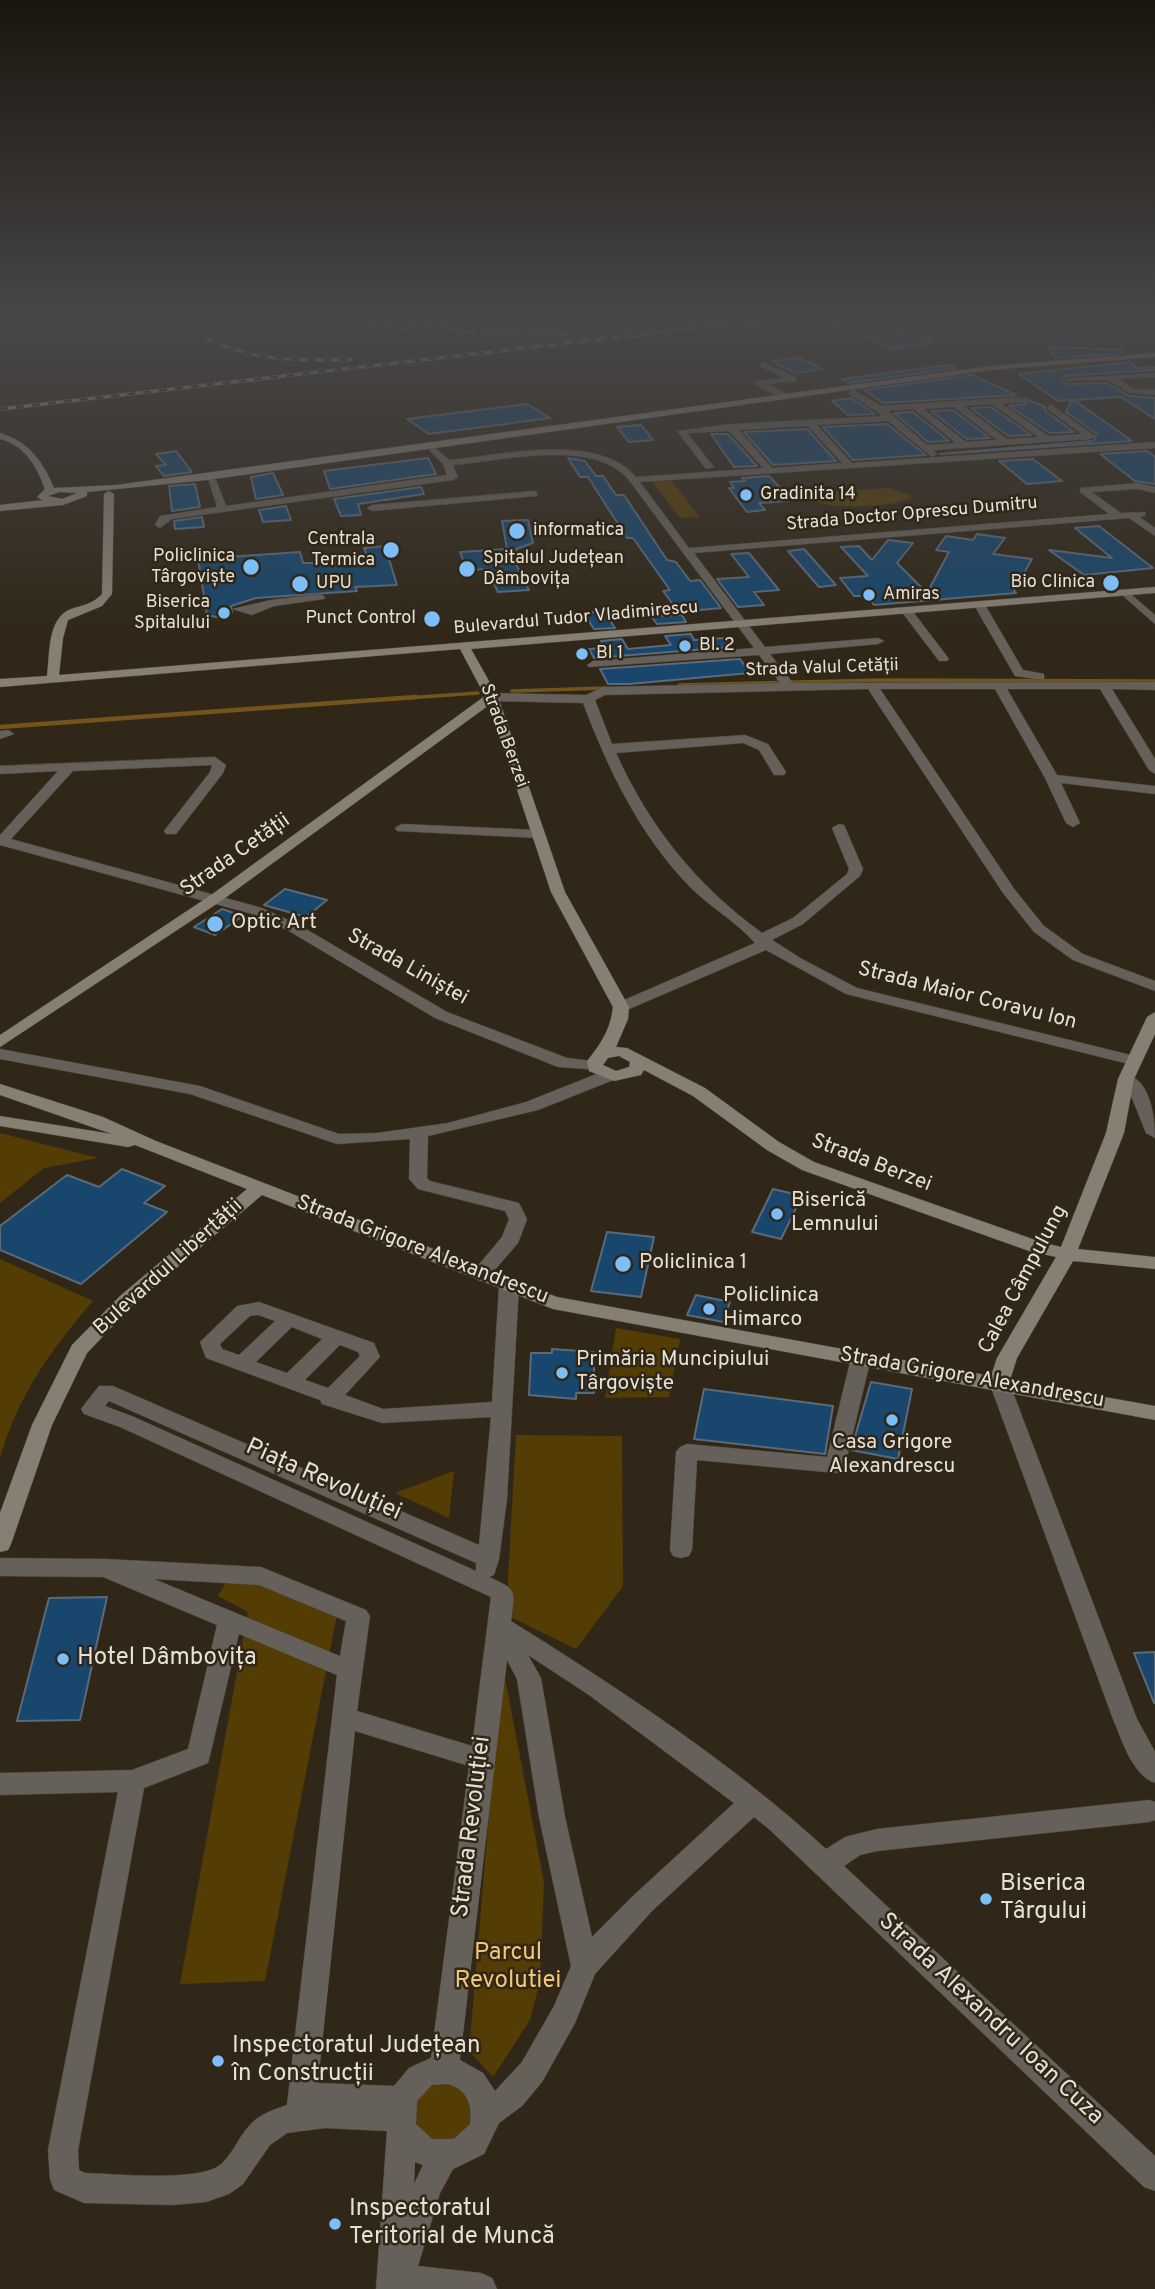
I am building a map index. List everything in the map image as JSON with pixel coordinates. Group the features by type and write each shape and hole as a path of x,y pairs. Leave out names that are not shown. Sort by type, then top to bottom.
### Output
{"street":[{"path":"0,436 20,443 44,474 74,492 109,494 605,425"},
{"path":"709,467 680,433 688,429 765,425"},
{"path":"812,425 850,466"},
{"path":"898,425 938,460"},
{"path":"938,425 965,446"},
{"path":"983,425 1006,443"},
{"path":"1026,425 1046,439"},
{"path":"925,448 1091,436 1075,425"},
{"path":"731,427 770,471"},
{"path":"634,480 1155,445"},
{"path":"160,525 164,518 453,477 447,463 432,449"},
{"path":"447,463 584,455 612,461 634,480 790,688"},
{"path":"44,474 46,493 43,499 54,502"},
{"path":"0,506 46,493 209,479"},
{"path":"209,479 223,510"},
{"path":"434,480 446,500"},
{"path":"1119,516 1083,490 1138,486 1155,490"},
{"path":"0,506 54,502 74,492"},
{"path":"53,679 59,632 65,618 92,607 106,597 109,494"},
{"path":"372,508 534,494"},
{"path":"1136,514 1154,506"},
{"path":"1136,514 1155,524"},
{"path":"1136,514 1155,533"},
{"name":"Strada Doctor Oprescu Dumitru","path":"686,551 1136,514"},
{"name":"Bulevardul Tudor Vladimirescu","path":"0,683 1155,590"},
{"path":"1126,593 1155,621"},
{"path":"271,603 320,597"},
{"path":"980,605 1018,673 1040,677 1155,677"},
{"path":"907,611 943,659"},
{"path":"593,665 878,641"},
{"name":"Strada Berzei","path":"463,645 492,697 558,892 621,1013 633,1057 711,1100 773,1146 808,1166 976,1228 1067,1254 1155,1263"},
{"path":"872,685 1003,883 1039,929 1078,957 1155,986"},
{"name":"Strada Valul Cetății","path":"492,697 588,699 603,691 872,685 1155,686"},
{"path":"999,685 1052,778 1073,823"},
{"path":"1104,686 1155,770"},
{"name":"Strada Cetății","path":"0,1042 216,898 492,697"},
{"name":"Strada Maior Coravu Ion","path":"588,699 607,748 656,838 706,891 763,942 825,979 852,991 1133,1060"},
{"path":"607,748 745,739 764,747 779,772"},
{"path":"0,770 215,761 220,765 216,773 171,831"},
{"path":"1,840 70,766"},
{"path":"1052,778 1155,790"},
{"path":"402,828 538,834"},
{"path":"606,1068 621,1013 763,942 798,921 853,876 856,869 839,828"},
{"name":"Strada Liniștei","path":"1,840 216,898 280,921 441,1015 564,1063 606,1068"},
{"name":"Calea Câmpulung","path":"999,1382 1007,1358 1067,1254 1110,1148 1133,1060 1154,1021"},
{"path":"0,1054 194,1090 324,1136 357,1139 419,1133 531,1107 586,1085 606,1068 633,1057 635,1070 606,1068"},
{"name":"Strada Berzei","path":"606,1068 676,1081"},
{"path":"1126,1079 1140,1097 1155,1133"},
{"name":"Strada Grigore Alexandrescu","path":"0,1089 97,1121 150,1145 553,1303 999,1382 1155,1413"},
{"name":"Strada Grigore Alexandrescu","path":"3,1123 150,1145"},
{"path":"419,1133 418,1179 424,1185 504,1203 513,1207 519,1219 511,1239 480,1275"},
{"name":"Bulevardul Libertății","path":"0,1544 42,1425 79,1350 127,1300 261,1187"},
{"path":"484,1583 500,1434 509,1286"},
{"path":"329,1399 370,1357 366,1348 259,1308 244,1311 209,1342 212,1353 329,1399 370,1414 394,1417 502,1409"},
{"path":"242,1364 289,1319"},
{"path":"289,1383 336,1337"},
{"path":"681,1550 687,1452 836,1465 861,1358"},
{"path":"999,1382 1125,1719 1138,1748 1155,1772"},
{"name":"Piața Revoluției","path":"488,1559 106,1391 91,1409 127,1422 503,1593 498,1625"},
{"path":"0,1567 106,1568 261,1576 358,1616 343,1717 301,2106"},
{"path":"106,1568 349,1670"},
{"path":"0,1784 133,1781 199,1756 230,1621"},
{"path":"498,1625 529,1678 552,1817 585,1966"},
{"name":"Strada Revoluției","path":"444,2071 498,1625"},
{"name":"Strada Alexandru Ioan Cuza","path":"498,1625 598,1688 754,1801 825,1863 902,1940 1155,2176"},
{"path":"343,1717 482,1759"},
{"path":"133,1781 63,2150 65,2179 84,2188 212,2185 227,2178 240,2166 262,2132 301,2106 401,2116"},
{"path":"486,2115 512,2096 542,2056 585,1966 643,1903 754,1801"},
{"path":"825,1863 854,1845 877,1840 1149,1811"},
{"path":"395,2286 401,2116 420,2078 444,2071 461,2073 476,2084 485,2101 486,2115 482,2128 470,2144 444,2155 420,2150 409,2141 401,2116"},
{"path":"395,2286 427,2188 444,2155"},
{"path":"395,2286 481,2289"}],"green space":[{"path":"671,480 700,517 680,518 652,482"},
{"path":"890,488 912,496 894,503 863,506 832,505 813,500 823,493"},
{"path":"0,1133 98,1158 44,1168 0,1203"},
{"path":"0,1259 93,1301 37,1375 16,1414 0,1458"},
{"path":"616,1328 680,1339 669,1397 605,1398"},
{"path":"516,1435 622,1436 623,1586 576,1649 506,1615"},
{"path":"454,1471 449,1518 395,1493"},
{"path":"226,1582 253,1583 337,1615 265,1981 180,1984 248,1612 218,1596"},
{"name":"Parcul Revolutiei","path":"502,1662 544,1882 540,1981 530,2020 493,2077 469,2051"},
{"path":"437,2083 449,2083 464,2091 472,2106 472,2118 464,2133 449,2141 437,2141 422,2133 414,2118 414,2106 422,2091"}],"building":[{"path":"416,425 498,425 429,434"},
{"path":"641,425 653,440 629,442 617,427"},
{"path":"888,425 926,455 853,460 823,427"},
{"path":"908,425 929,425 949,441 928,442"},
{"path":"949,425 973,425 990,438 967,439"},
{"path":"993,425 1016,425 1031,435 1008,436"},
{"path":"1038,425 1064,425 1074,432 1050,433"},
{"path":"1084,425 1109,425 1132,441 940,454 1093,441 1097,434"},
{"path":"807,429 836,461 773,465 744,432"},
{"path":"711,434 728,434 757,466 734,467"},
{"path":"176,451 192,472 164,476 156,466 166,465 156,454"},
{"path":"1147,451 1155,457 1155,484 1135,481 1100,454"},
{"path":"428,458 436,474 330,489 324,471"},
{"path":"568,458 585,461 596,476 603,476 616,495 624,495 667,560 676,562 690,581 700,580 721,608 679,612 663,591 670,590 633,538 627,538 588,477 580,477"},
{"path":"1033,459 1062,481 1027,484 999,461"},
{"path":"273,473 283,495 256,499 251,477"},
{"path":"769,476 787,495 782,495 788,501 759,503 765,510 747,512 729,488 734,488 730,482 745,481 742,478"},
{"path":"195,484 200,507 172,511 169,486"},
{"path":"421,487 424,494 358,504 361,515 341,516 334,499"},
{"path":"286,506 291,520 263,522 259,510"},
{"path":"202,517 204,527 175,529 174,521"},
{"path":"528,520 533,543 516,549 521,563 516,564 529,590 498,592 487,569 467,570 460,552 507,549 502,521"},
{"path":"1099,526 1153,568 1084,575 1049,550 1112,558 1075,528"},
{"path":"977,534 1005,538 993,554 1032,559 1014,591 1016,593 874,605 867,596 854,596 840,578 868,576 841,547 859,546 872,560 888,540 913,543 897,563 927,593 949,552 936,550 946,536 973,540"},
{"path":"385,546 397,585 355,587 357,591 256,598 231,606 232,612 221,618 207,615 198,559 300,552 303,563 369,563 364,548"},
{"path":"804,549 836,585 819,587 788,551"},
{"path":"749,553 779,590 754,592 764,605 738,607 717,579 749,577 731,554"},
{"path":"604,611 615,628 594,629 584,613"},
{"path":"682,615 686,622 657,624 651,616"},
{"path":"691,634 694,640 725,638 732,647 594,658 589,649 605,648 601,641 622,639 628,649 671,645 665,636"},
{"path":"740,659 750,673 608,684 600,669"},
{"path":"285,889 327,900 306,917 264,905"},
{"name":"Optic Art","path":"222,909 243,916 215,935 194,927"},
{"path":"122,1169 165,1186 144,1203 167,1212 81,1284 0,1250 0,1226 67,1175 99,1187"},
{"name":"Biserică Lemnului","path":"773,1189 802,1196 781,1239 752,1232"},
{"name":"Policlinica 1","path":"607,1232 654,1237 641,1297 591,1291"},
{"name":"Policlinica Himarco","path":"696,1295 730,1302 723,1322 687,1315"},
{"name":"Primăria Muncipiului Târgoviște","path":"552,1349 594,1352 594,1393 576,1393 576,1399 529,1395 531,1353 552,1353"},
{"name":"Casa Grigore Alexandrescu","path":"871,1382 912,1389 898,1459 851,1450"},
{"path":"704,1389 833,1406 825,1454 694,1439"},
{"name":"Hotel Dâmbovița","path":"107,1597 80,1720 17,1721 49,1598"},
{"path":"1155,1652 1155,1703 1154,1703 1134,1653"}],"waterway":[{"path":"679,685 881,680 1155,681"},
{"path":"512,691 606,688"},
{"path":"392,699 478,693"},
{"path":"0,727 416,697"}],"place":[{"name":"Gradinita 14","path":"746,495"},
{"name":"informatica","path":"517,531"},
{"name":"Centrala Termica","path":"391,550"},
{"name":"Policlinica Târgoviște","path":"251,567"},
{"name":"Spitalul Județean Dâmbovița","path":"467,569"},
{"name":"Bio Clinica","path":"1111,583"},
{"name":"UPU","path":"300,584"},
{"name":"Amiras","path":"869,595"},
{"name":"Biserica Spitalului","path":"224,613"},
{"name":"Punct Control","path":"432,619"},
{"name":"Bl. 2","path":"685,646"},
{"name":"Bl 1","path":"582,654"},
{"name":"Optic Art","path":"215,924"},
{"name":"Biserică Lemnului","path":"777,1214"},
{"name":"Policlinica 1","path":"623,1264"},
{"name":"Policlinica Himarco","path":"709,1309"},
{"name":"Primăria Muncipiului Târgoviște","path":"562,1373"},
{"name":"Casa Grigore Alexandrescu","path":"892,1420"},
{"name":"Hotel Dâmbovița","path":"63,1659"},
{"name":"Biserica Târgului","path":"986,1899"},
{"name":"Inspectoratul Județean în Construcții","path":"218,2061"},
{"name":"Inspectoratul Teritorial de Muncă","path":"335,2224"}]}
